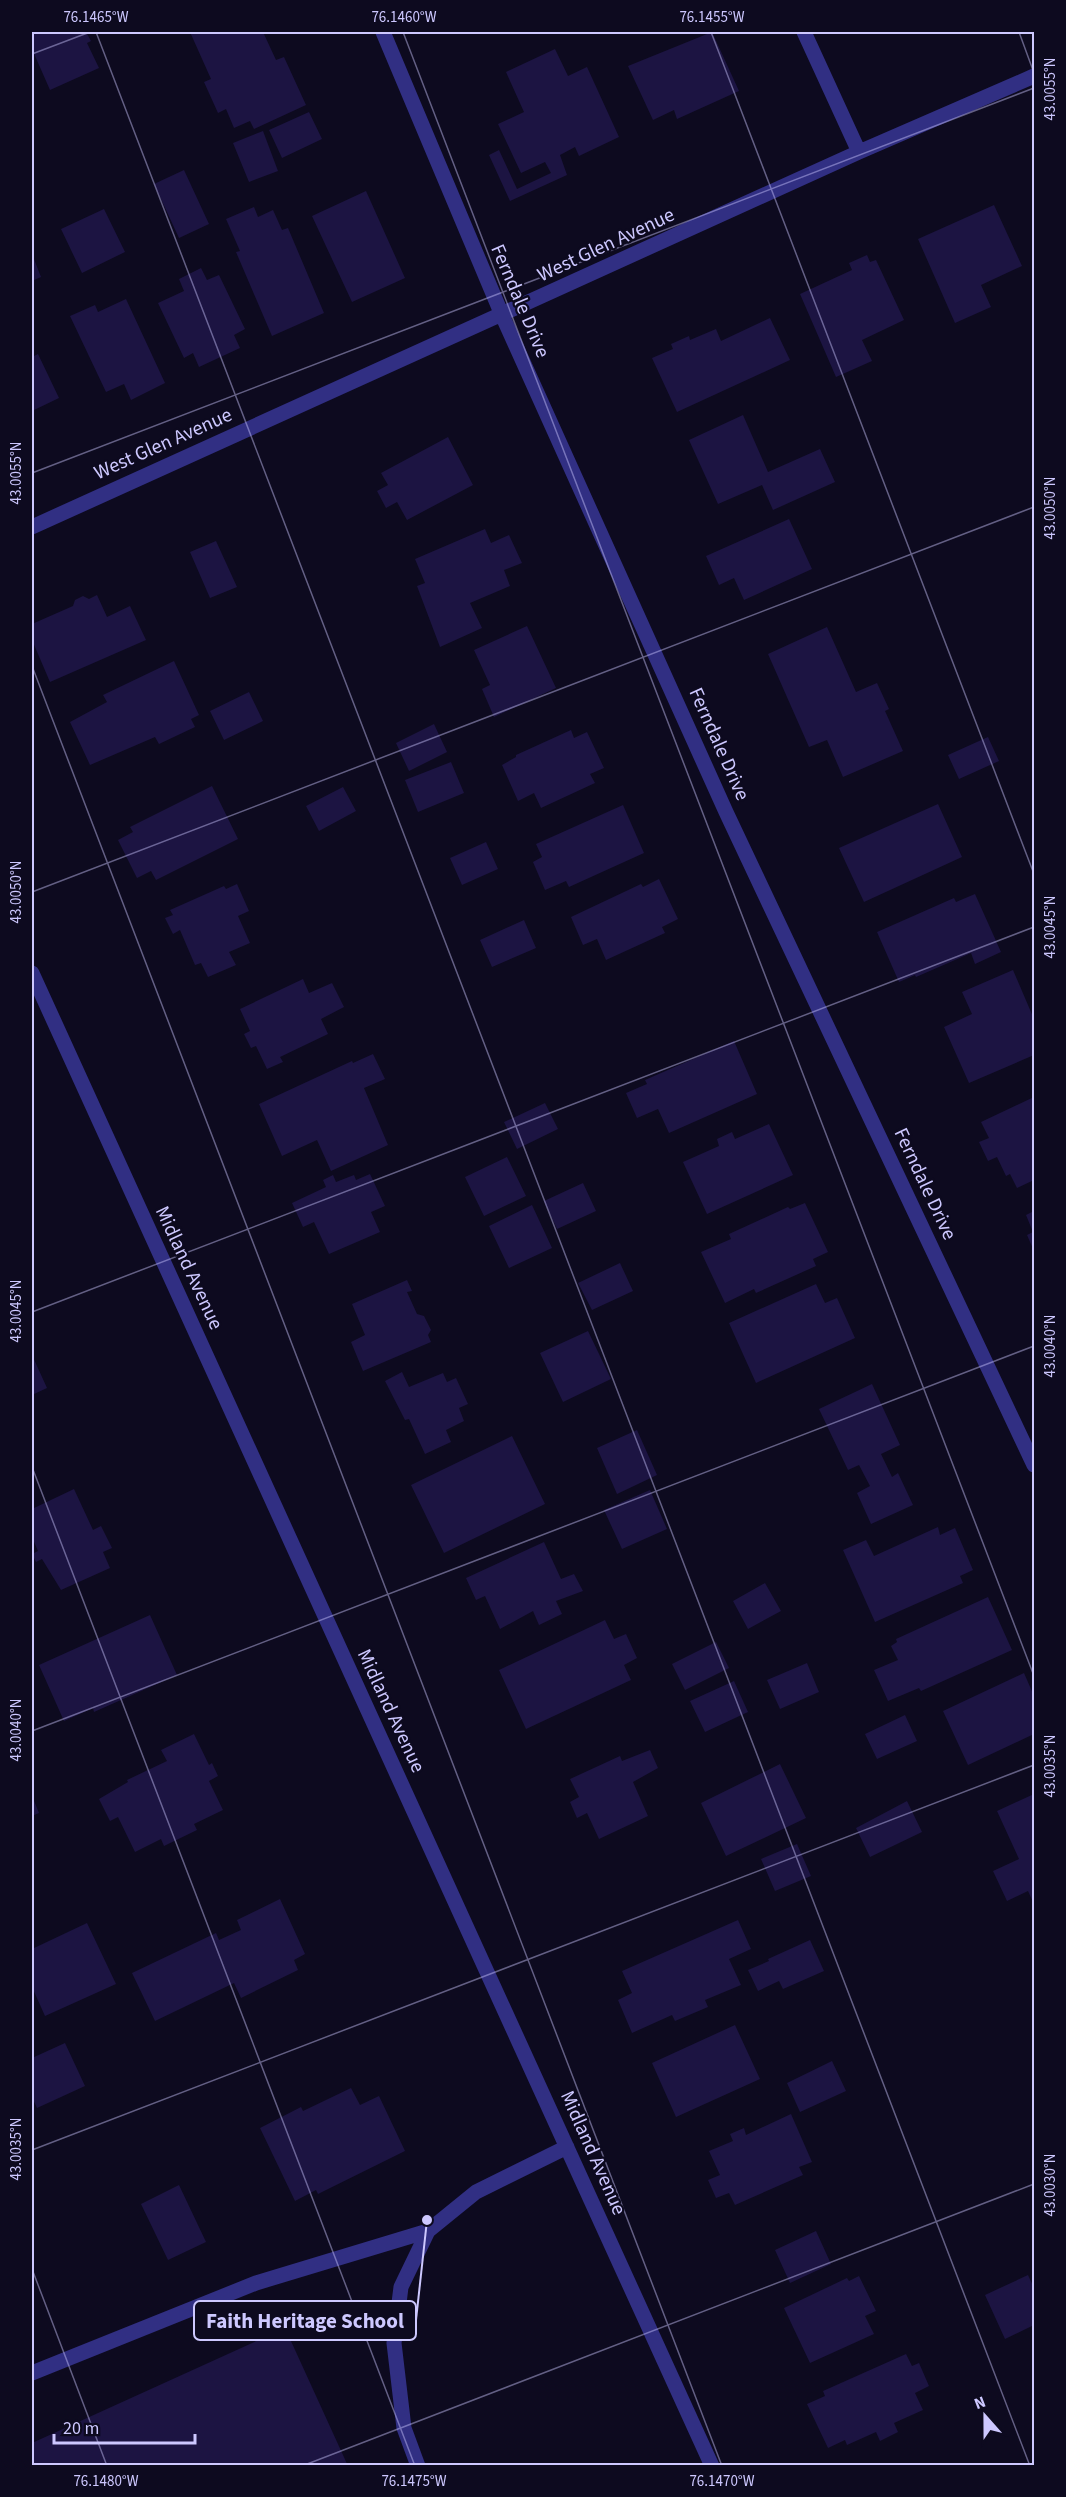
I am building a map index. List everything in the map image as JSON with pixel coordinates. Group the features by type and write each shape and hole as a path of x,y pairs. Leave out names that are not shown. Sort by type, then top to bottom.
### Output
{"street":[{"name":"Ferndale Drive","path":"383,32 502,315 726,812 1035,1466"},
{"path":"804,32 859,152"},
{"name":"West Glen Avenue","path":"32,527 859,152 1035,75"},
{"name":"Midland Avenue","path":"32,973 712,2466"},
{"path":"32,2373 256,2283 428,2231 476,2192 567,2147"},
{"path":"418,2466 404,2428 394,2343 401,2287 428,2231"}],"building":[{"path":"32,32 86,32 91,41 87,43 99,68 50,90 32,49"},
{"path":"190,32 263,32 276,60 284,57 306,105 254,129 250,121 234,128 226,109 218,113 204,82 211,79"},
{"path":"712,32 739,91 677,119 674,110 653,120 628,66"},
{"path":"555,49 568,76 587,67 619,137 579,156 575,147 560,155 567,175 510,201 489,155 499,150 517,189 551,173 545,162 521,173 498,124 524,112 506,72"},
{"path":"309,112 322,139 282,158 269,130"},
{"path":"263,131 278,171 249,182 233,143"},
{"path":"184,170 209,224 179,238 154,184"},
{"path":"366,191 405,278 352,302 312,216"},
{"path":"994,205 1022,266 981,285 991,307 955,323 918,239"},
{"path":"254,207 258,217 273,210 282,230 288,228 324,313 272,336 236,252 240,251 226,219"},
{"path":"104,209 125,252 82,273 61,229"},
{"path":"32,254 41,277 32,281"},
{"path":"867,255 870,262 876,260 904,320 862,340 872,361 836,377 800,294 852,270 849,263"},
{"path":"201,268 207,280 219,275 245,329 234,335 240,348 199,367 193,353 184,358 158,303 184,291 179,279"},
{"path":"126,299 165,383 131,400 124,384 106,392 70,316 95,305 98,312"},
{"path":"770,318 790,360 677,412 652,358 673,349 671,344 689,336 690,340 716,329 721,341"},
{"path":"38,354 59,398 32,411 32,357"},
{"path":"743,415 768,472 820,449 835,482 773,510 762,485 718,504 689,440"},
{"path":"448,437 473,485 407,520 397,502 386,508 377,491 388,485 381,473"},
{"path":"789,519 812,569 744,600 734,578 719,585 706,556"},
{"path":"485,529 491,543 509,535 522,563 504,570 510,586 470,603 482,628 440,647 417,586 425,583 415,559"},
{"path":"216,541 237,587 210,598 190,552"},
{"path":"97,595 107,617 130,606 146,640 50,682 32,640 32,624 73,606 75,600 83,596 89,599"},
{"path":"527,626 556,688 494,717 482,689 490,685 474,650"},
{"path":"827,627 856,692 877,683 889,709 885,711 903,751 843,777 827,740 809,747 768,654"},
{"path":"174,661 199,715 191,719 195,727 159,744 155,737 90,765 70,722 107,702 103,695"},
{"path":"249,692 263,721 224,740 210,711"},
{"path":"434,724 447,752 409,771 396,743"},
{"path":"571,730 574,738 587,732 604,768 590,774 595,783 541,808 534,793 518,801 502,765 516,755"},
{"path":"988,737 999,761 959,779 948,755"},
{"path":"451,762 464,793 418,812 405,780"},
{"path":"212,786 238,839 156,880 151,871 137,878 118,840 133,832 130,827"},
{"path":"343,787 356,811 319,831 306,806"},
{"path":"938,804 962,857 864,902 839,848"},
{"path":"623,805 644,853 569,887 566,881 545,890 533,862 542,857 536,844"},
{"path":"486,842 498,869 462,885 450,858"},
{"path":"659,879 678,919 662,927 665,933 606,960 597,939 583,945 571,917 641,884 643,887"},
{"path":"237,884 249,911 238,916 250,943 229,952 236,965 208,977 201,963 195,965 180,930 173,934 165,918 173,915 170,910 224,886 226,889"},
{"path":"975,894 1001,952 975,964 971,953 899,982 877,932 954,898 956,902"},
{"path":"524,920 536,948 492,967 480,940"},
{"path":"1013,970 1034,1019 1034,1055 969,1083 944,1027 972,1014 962,992"},
{"path":"303,979 309,993 332,983 344,1007 321,1019 328,1034 280,1057 283,1062 267,1069 256,1046 251,1048 244,1034 250,1031 240,1009"},
{"path":"734,1041 757,1094 669,1133 658,1109 637,1118 626,1093 647,1084 645,1080"},
{"path":"373,1054 385,1079 364,1088 388,1145 331,1171 317,1140 282,1156 259,1104 352,1061 353,1063"},
{"path":"1034,1097 1034,1180 1017,1188 1010,1174 1006,1176 997,1157 988,1161 979,1142 989,1138 981,1122"},
{"path":"545,1103 558,1129 517,1149 504,1122"},
{"path":"769,1124 793,1175 707,1214 683,1162 719,1146 717,1139 732,1132 735,1139"},
{"path":"507,1157 526,1196 484,1216 465,1177"},
{"path":"370,1174 385,1206 371,1212 380,1232 329,1254 314,1222 303,1227 292,1203 326,1187 323,1180 333,1175 336,1182 354,1175 356,1180"},
{"path":"583,1183 596,1211 557,1229 544,1201"},
{"path":"805,1203 828,1252 813,1259 816,1266 756,1293 754,1289 725,1303 701,1252 731,1239 729,1234 788,1207 790,1209"},
{"path":"532,1205 552,1248 509,1268 489,1226"},
{"path":"1034,1211 1034,1251 1027,1235 1033,1232 1026,1215"},
{"path":"620,1263 633,1291 592,1310 578,1283"},
{"path":"407,1280 412,1291 407,1292 417,1314 424,1316 431,1330 428,1335 431,1342 363,1371 351,1342 365,1335 352,1304"},
{"path":"816,1284 825,1303 837,1298 855,1338 756,1383 729,1323"},
{"path":"588,1331 611,1379 563,1402 540,1353"},
{"path":"32,1355 47,1388 32,1395"},
{"path":"402,1372 409,1387 443,1373 447,1382 456,1378 468,1404 459,1408 464,1421 446,1430 451,1442 425,1454 409,1419 405,1420 385,1381"},
{"path":"872,1384 900,1445 881,1454 892,1477 898,1473 913,1505 871,1524 857,1493 870,1486 859,1465 848,1470 819,1409"},
{"path":"637,1430 657,1475 617,1494 597,1448"},
{"path":"512,1436 545,1504 444,1553 411,1485"},
{"path":"74,1489 93,1530 101,1526 112,1548 103,1552 110,1568 61,1590 42,1559 36,1562 32,1554 38,1551 32,1537 32,1509"},
{"path":"650,1490 667,1529 622,1549 604,1510"},
{"path":"938,1527 940,1535 955,1528 973,1570 960,1576 963,1583 875,1622 843,1550 866,1540 874,1556"},
{"path":"544,1542 561,1579 574,1574 583,1591 556,1601 562,1614 539,1625 533,1611 500,1629 485,1596 476,1600 466,1578"},
{"path":"765,1583 781,1611 748,1629 733,1601"},
{"path":"988,1597 1012,1650 921,1691 919,1688 888,1701 874,1670 898,1660 891,1646 897,1642 896,1639"},
{"path":"150,1615 177,1675 94,1712 93,1708 64,1721 39,1665"},
{"path":"605,1620 614,1639 626,1634 637,1658 624,1665 631,1680 526,1729 499,1670"},
{"path":"716,1642 729,1668 685,1690 672,1664"},
{"path":"807,1663 819,1692 780,1709 767,1680"},
{"path":"1024,1673 1034,1696 1034,1734 968,1765 943,1711"},
{"path":"734,1681 748,1712 705,1732 690,1701"},
{"path":"905,1715 917,1741 877,1759 865,1734"},
{"path":"194,1734 209,1765 212,1763 218,1776 209,1781 223,1810 194,1824 197,1830 164,1846 161,1839 135,1852 118,1817 110,1821 99,1799 128,1782 127,1780 167,1761 161,1750"},
{"path":"650,1750 658,1768 633,1782 648,1816 599,1839 587,1813 577,1818 570,1802 579,1797 570,1779 620,1756 622,1761"},
{"path":"780,1764 806,1818 726,1856 701,1803"},
{"path":"1034,1794 1034,1904 1028,1891 1007,1901 993,1871 1019,1859 997,1811"},
{"path":"32,1796 39,1813 32,1816"},
{"path":"907,1801 922,1832 870,1857 856,1828"},
{"path":"797,1844 811,1876 775,1891 761,1859"},
{"path":"280,1899 305,1954 294,1960 298,1970 241,1998 234,1983 155,2021 132,1973 216,1933 219,1940 241,1930 237,1920"},
{"path":"738,1920 751,1949 729,1959 741,1985 705,2000 708,2007 675,2021 672,2015 632,2033 618,2000 632,1993 622,1971"},
{"path":"87,1923 116,1984 45,2016 32,1987 32,1949"},
{"path":"810,1940 824,1971 783,1989 779,1981 758,1991 748,1970"},
{"path":"735,2025 760,2079 676,2117 652,2063"},
{"path":"65,2043 85,2086 37,2108 32,2097 32,2058"},
{"path":"832,2061 846,2091 800,2112 787,2083"},
{"path":"351,2088 360,2105 379,2096 405,2151 318,2194 316,2190 295,2201 260,2128 301,2107 303,2111"},
{"path":"791,2114 812,2162 799,2167 803,2175 735,2205 729,2193 716,2198 708,2180 720,2175 709,2151 733,2141 730,2134 744,2128 746,2135"},
{"path":"179,2185 206,2242 168,2260 141,2204"},
{"path":"816,2231 831,2264 790,2283 775,2250"},
{"path":"1028,2275 1034,2288 1034,2325 1005,2339 985,2295"},
{"path":"859,2276 876,2311 865,2316 874,2334 810,2363 784,2308 847,2278 849,2281"},
{"path":"285,2328 348,2466 32,2466 32,2443"},
{"path":"906,2354 912,2366 919,2363 929,2386 915,2393 923,2410 894,2423 898,2432 880,2441 876,2432 847,2445 845,2440 828,2448 807,2404 825,2396 823,2391"}],"place":[{"name":"Faith Heritage School","path":"427,2220"}]}
